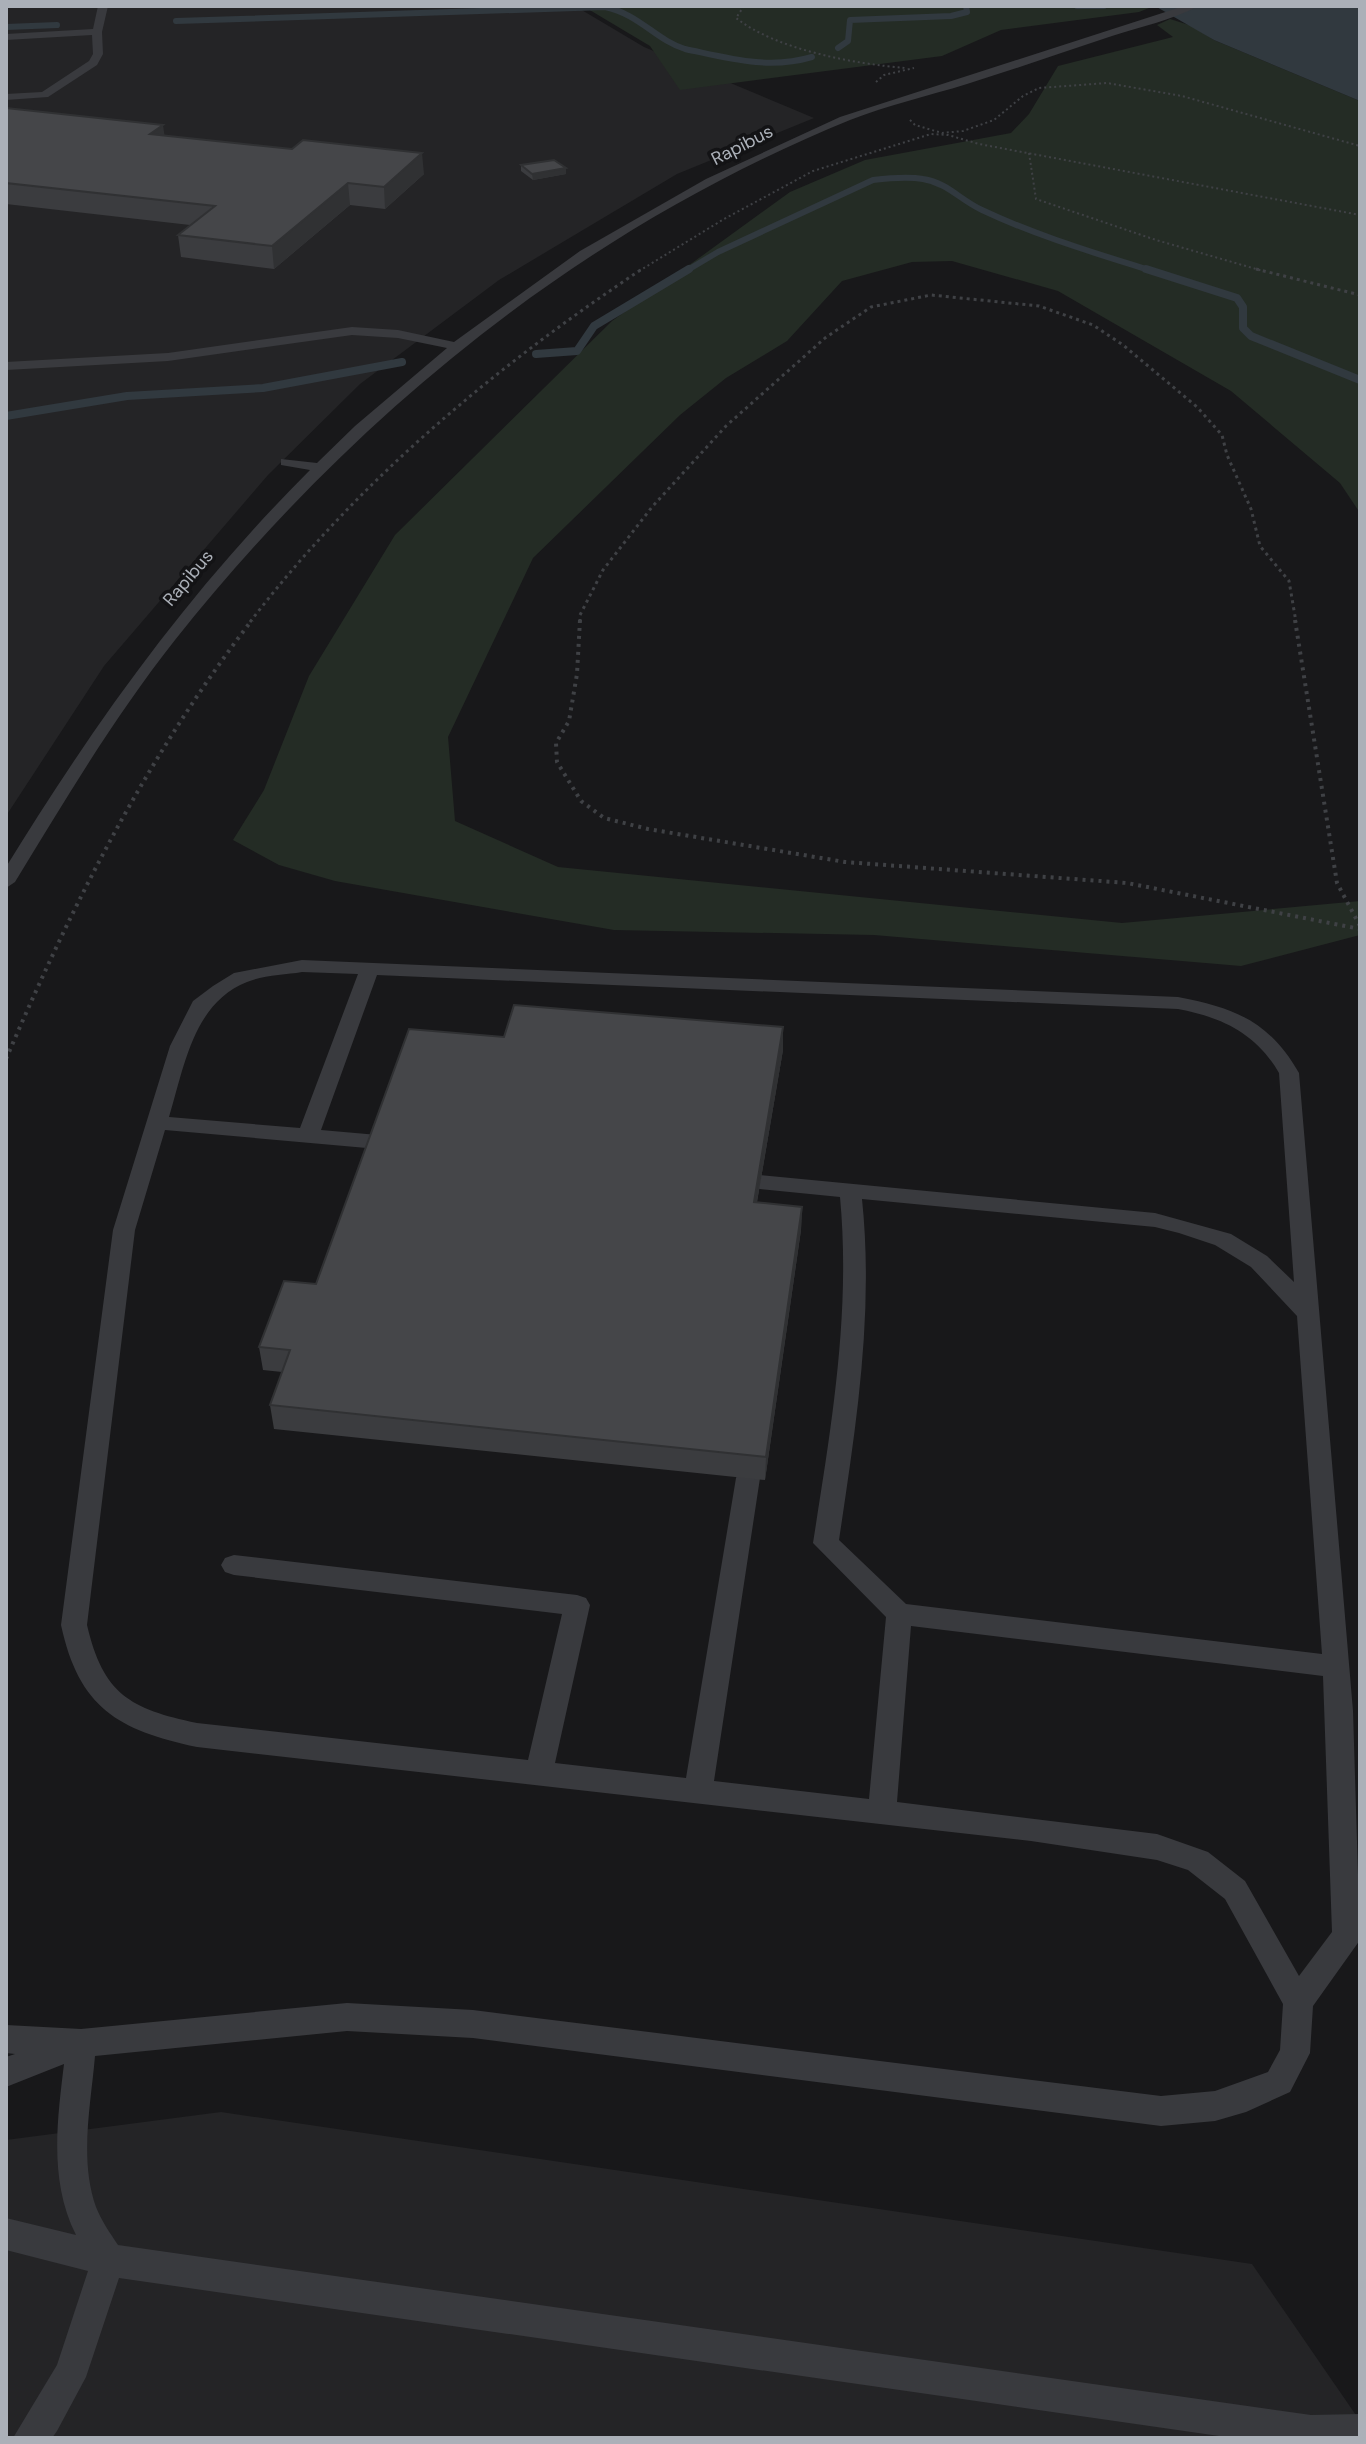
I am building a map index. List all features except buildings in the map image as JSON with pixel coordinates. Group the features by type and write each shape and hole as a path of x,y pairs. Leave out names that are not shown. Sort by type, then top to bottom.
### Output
{"lane":[{"path":"6,97 44,95 87,68 97,58 97,32 103,6"},
{"name":"Rapibus","path":"6,882 84,753 153,654 228,561 317,467 382,407 523,296 624,231 777,149 875,107 1193,6"},
{"path":"6,37 97,32"},
{"path":"6,366 180,356 343,331 379,332 457,346"},
{"path":"286,462 317,467"},
{"path":"6,2039 81,2043 347,2017 457,2023 1161,2111 1215,2106 1246,2097 1279,2082 1295,2053 1298,2002 1235,1890 1198,1861 1157,1847 161,1728 133,1718 109,1701 90,1680 79,1654 74,1625 124,1230 188,1027 200,1005 241,977 271,969 302,966 1121,1000 1208,1008 1238,1020 1279,1051 1289,1073 1336,1667 1347,1936 1298,2002"},
{"path":"308,1136 370,969"},
{"path":"157,1123 378,1142"},
{"path":"760,1182 1191,1226 1248,1250 1272,1270 1307,1313"},
{"path":"850,1190 854,1220 856,1319 826,1543 899,1614 1336,1667"},
{"path":"698,1792 748,1478"},
{"path":"234,1565 577,1605 539,1774"},
{"path":"882,1812 899,1614"},
{"path":"6,2072 81,2043"},
{"path":"30,2438 44,2423 76,2359 108,2260 82,2212 75,2189 73,2166 81,2043"},
{"path":"6,2234 108,2260 1287,2429 1360,2431"}],"path":[{"path":"744,6 736,18 749,28 876,66 915,68 884,75 876,66"},
{"path":"6,1059 97,860 164,745 216,666 263,605 378,477 448,412 521,352 640,269 708,228 839,160 883,150 912,134 942,133 986,125 1023,96 1039,88 1107,83 1182,96 1360,146"},
{"path":"912,134 915,125 1029,153 1360,215"},
{"path":"1029,153 1036,199 1126,232 1237,262 1278,277 1360,295"},
{"path":"931,295 972,297 1039,306 1093,325 1123,345 1197,407 1222,435 1227,455 1251,509 1260,546 1289,581 1337,883 1360,927 1127,883 845,862 648,829 604,818 581,801 557,762 556,743 569,721 577,674 580,615 603,570 686,467 825,338 871,307 931,295"}],"shaded area":[{"path":"6,6 575,6 644,47 814,118 677,174 499,280 360,384 268,475 104,666 6,816"},
{"path":"583,6 1154,6 1139,12 1001,30 942,56 680,90 650,46"},
{"path":"1155,6 1360,6 1360,101 1214,40"},
{"path":"1170,19 1360,101 1360,513 1340,483 1231,391 1058,291 952,261 912,262 842,281 787,341 726,378 680,415 533,558 448,737 455,821 558,867 1122,923 1360,901 1360,935 1241,966 874,935 614,930 335,881 279,865 233,840 264,790 309,676 395,535 612,321 790,192 865,160 1011,133 1029,114 1058,66 1173,37 1157,25"},
{"path":"221,2112 1252,2264 1360,2421 1360,2438 6,2438 6,2140"}],"waterway":[{"path":"838,48 848,41 850,20 951,16 967,12 966,6"},
{"path":"1077,6 1104,6"},
{"path":"176,21 605,7 628,15 665,40 685,49 764,63 812,57"},
{"path":"6,27 57,25"},
{"path":"686,271 718,252 873,180 904,177 932,181 982,210 1024,228 1152,271"},
{"path":"536,354 577,351 594,326 689,269"},
{"path":"1146,269 1237,298 1243,307 1243,328 1251,336 1360,380"},
{"path":"6,416 127,396 263,388 402,362"}]}
